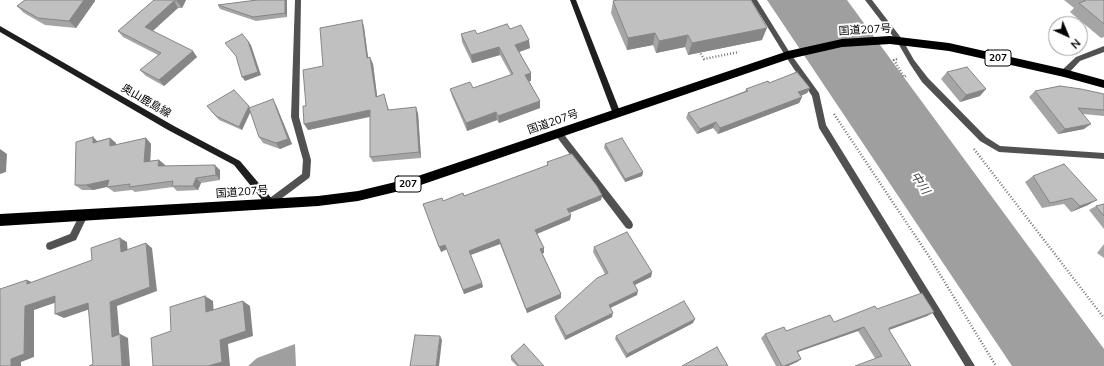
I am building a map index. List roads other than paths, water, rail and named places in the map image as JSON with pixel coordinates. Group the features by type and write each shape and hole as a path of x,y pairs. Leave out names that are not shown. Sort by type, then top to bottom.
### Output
{"highway":[{"name":"国道207号","path":"0,220 318,201 358,196 412,183 792,54 842,43 895,41 949,47 1064,73 1104,84"}],"main road":[{"path":"573,0 617,114"},
{"name":"奥山鹿島線","path":"0,29 171,128 237,163 270,204"}],"street":[{"path":"270,204 306,176 307,160 295,117 298,0"},
{"path":"754,0 792,54 816,95 822,126 970,366"},
{"path":"868,0 895,41 925,80 982,139 999,149 1104,156"},
{"path":"1064,73 1078,59 1104,49"},
{"path":"559,134 629,225"},
{"path":"50,246 73,237 84,215"}],"water":[{"name":"中川","path":"767,0 847,0 1104,349 1104,366 1012,366"},
{"path":"295,344 296,366 248,366 257,358"}]}
